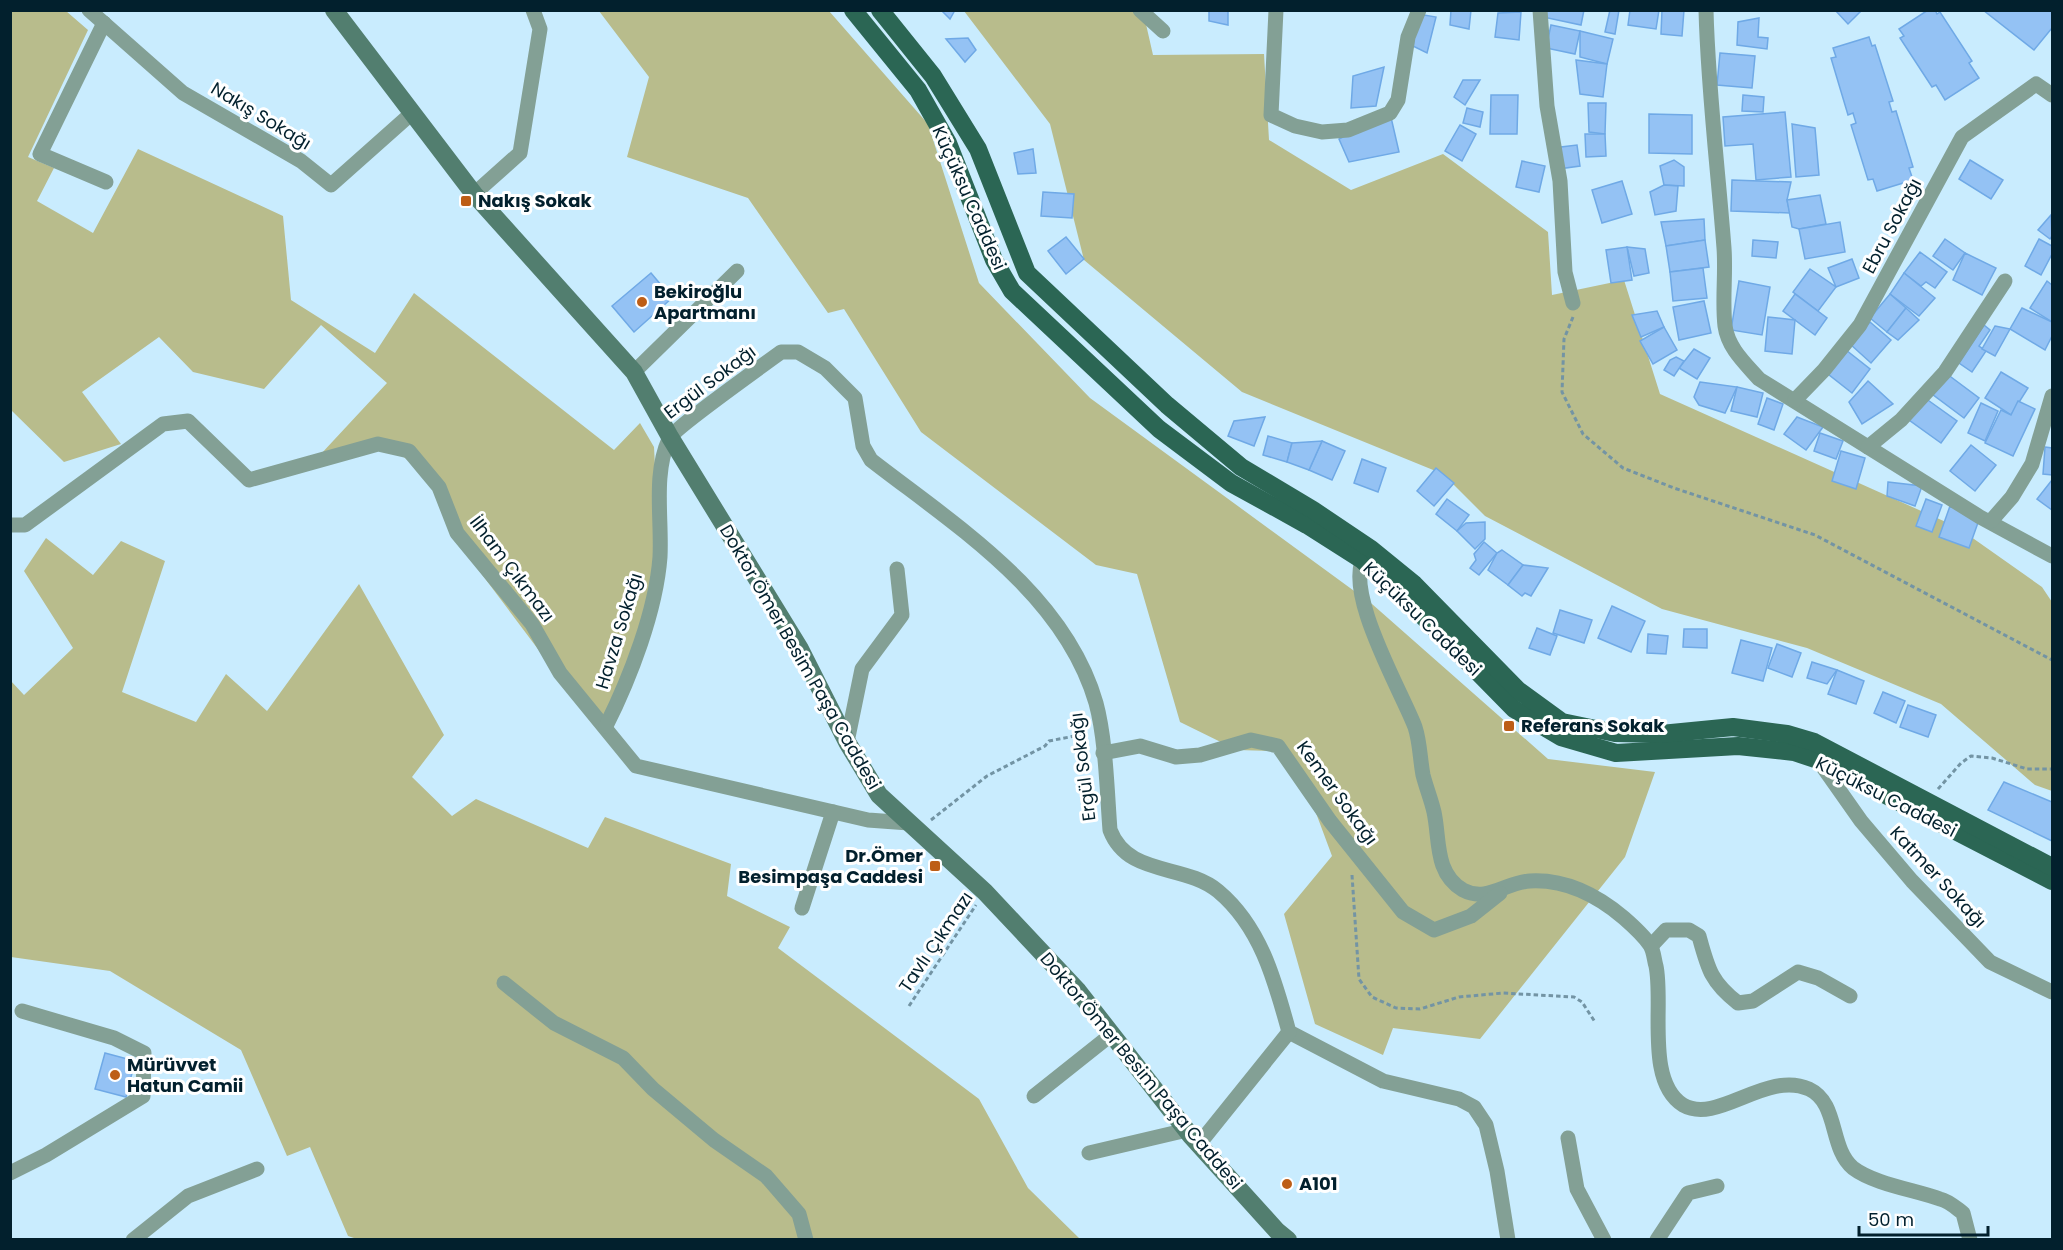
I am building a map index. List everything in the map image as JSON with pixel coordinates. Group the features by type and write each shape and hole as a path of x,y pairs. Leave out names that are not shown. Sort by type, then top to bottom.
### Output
{"main road":[{"name":"Küçüksu Caddesi","path":"853,10 918,90 948,143 994,260 1012,291 1159,429 1231,483 1366,554 1414,584 1518,690 1562,722 1615,733 1661,734 1733,728 1787,734 1814,742 1844,757 1926,803 2052,867"},
{"name":"Küçüksu Caddesi","path":"880,10 933,76 978,149 1027,273 1167,405 1241,467 1314,510 1366,554 1400,593 1514,709 1561,737 1616,753 1738,746 1794,752 1818,760 2052,881"}],"street":[{"name":"Nakış Sokağı","path":"89,10 183,93 301,161 331,185 412,112"},
{"name":"Doktor Ömer Besim Paşa Caddesi","path":"334,10 474,194 634,372 670,437 800,648 847,742 879,795 985,892 1078,990 1193,1137 1277,1231 1288,1239"},
{"path":"474,194 520,153 540,29 533,10"},
{"path":"1140,10 1163,31"},
{"path":"1276,10 1271,115 1295,126 1322,132 1347,130 1390,113 1398,100 1408,37 1419,10"},
{"path":"1540,10 1547,106 1560,181 1565,272 1573,303"},
{"path":"1706,10 1707,70 1714,113 1726,267 1725,327 1733,349 1759,379 1980,517 2052,556"},
{"path":"104,23 40,154 106,182"},
{"name":"Ebru Sokağı","path":"1795,400 1824,370 1860,325 1962,137 2036,84 2052,95"},
{"path":"634,372 737,271"},
{"path":"1868,447 1901,420 1945,372 2005,281"},
{"name":"Ergül Sokağı","path":"670,437 781,352 798,352 825,368 855,398 863,446 871,460 968,533 1017,578 1057,625 1086,675 1097,706 1110,830 1116,846 1134,860 1216,889 1244,916 1272,971 1289,1032"},
{"path":"1991,522 2012,497 2032,464 2052,396"},
{"name":"İlham Çıkmazı","path":"10,525 25,525 163,424 188,421 249,480 378,444 409,451 439,488 457,533 532,624 560,673 606,726 636,766 868,820 914,827"},
{"name":"Havza Sokağı","path":"606,726 624,691 650,608 660,559 661,475 670,437"},
{"path":"1366,554 1361,600 1385,664 1415,728 1423,775 1434,814 1439,856 1446,873 1462,889 1480,896 1528,881 1559,883 1596,896 1626,920 1652,946 1659,981 1660,1062 1668,1091 1684,1106 1704,1109 1763,1088 1787,1085 1810,1090 1826,1106 1840,1149 1853,1168 1944,1200 1963,1213 1970,1239"},
{"path":"847,742 862,669 902,615 897,569"},
{"name":"Kemer Sokağı","path":"1103,753 1140,746 1176,757 1200,755 1251,740 1278,746 1330,821 1403,912 1434,930 1471,916 1504,889"},
{"name":"Katmer Sokağı","path":"1818,760 1861,821 1912,881 1990,962 2052,992"},
{"path":"802,908 833,812"},
{"path":"1652,946 1666,930 1689,930 1698,936 1707,966 1719,989 1738,1004 1753,1001 1798,972 1818,978 1851,996"},
{"path":"504,983 554,1023 623,1058 652,1089 714,1140 766,1176 799,1214 806,1239"},
{"path":"10,1173 46,1155 142,1096 144,1053 114,1038 22,1011"},
{"path":"1089,1153 1193,1137 1289,1032 1383,1082 1459,1099 1474,1107 1486,1125 1497,1171 1508,1239"},
{"path":"1035,1096 1112,1034"},
{"path":"1568,1138 1577,1189 1604,1239"},
{"path":"133,1239 188,1196 258,1169"},
{"path":"1657,1239 1688,1193 1717,1186"}],"path":[{"path":"1573,303 1573,321 1564,339 1562,392 1583,434 1623,468 1674,488 1815,535 2052,660"},
{"path":"914,827 987,776 1045,746 1049,741 1084,732 1103,753"},
{"path":"1926,803 1961,763 1971,756 1992,758 2027,769 2052,769"},
{"path":"1350,868 1354,887 1354,937 1359,979 1372,997 1396,1008 1420,1009 1459,997 1503,993 1574,997 1582,1002 1595,1022"},
{"name":"Tavlı Çıkmazı","path":"909,1006 985,892"}],"green space":[{"path":"10,11 66,11 88,30 28,157 54,168 37,201 93,233 138,149 283,216 291,300 375,353 414,293 614,450 640,423 654,447 660,563 628,692 601,733 453,536 432,479 387,444 307,469 387,383 321,325 264,389 193,372 159,337 82,392 121,444 64,462 11,410"},
{"path":"599,11 829,11 928,124 979,283 1090,398 1372,604 1548,759 1655,772 1625,857 1480,1039 1393,1028 1383,1055 1315,1024 1284,914 1332,856 1316,813 1275,751 1237,750 1180,722 1137,574 1096,565 921,432 844,309 828,313 748,198 627,157 649,77"},
{"path":"964,11 1143,11 1153,55 1264,54 1269,140 1351,190 1443,154 1548,232 1552,295 1624,280 1660,394 1957,527 2042,587 2052,602 2052,791 2035,785 1941,704 1807,648 1662,609 1485,516 1443,474 1242,392 1084,260 1050,124"},
{"path":"46,538 93,575 121,541 165,561 122,692 196,722 226,674 267,711 359,584 444,735 412,777 452,816 476,799 588,848 605,817 731,864 727,896 790,927 778,948 979,1099 1028,1188 1080,1239 360,1240 348,1236 310,1147 287,1156 241,1050 110,971 11,957 10,680 24,695 73,648 24,571"}],"building":[{"path":"941,10 955,10 950,19"},
{"path":"1209,10 1228,10 1228,25 1209,21"},
{"path":"1451,10 1471,10 1469,29 1450,25"},
{"path":"1544,10 1584,10 1581,25 1543,17"},
{"path":"1610,10 1619,10 1615,34 1605,32"},
{"path":"1630,10 1659,10 1656,29 1628,25"},
{"path":"1662,10 1684,10 1682,36 1661,34"},
{"path":"1835,10 1862,10 1848,24"},
{"path":"1928,10 1935,10 1937,14 1940,12 1972,61 1969,63 1979,78 1945,100 1936,85 1932,87 1900,38 1904,36 1899,29"},
{"path":"1983,10 2052,10 2052,28 2034,50"},
{"path":"1521,12 1519,40 1495,37 1498,13"},
{"path":"1418,14 1436,17 1427,53 1413,46"},
{"path":"1759,18 1758,37 1768,38 1767,49 1737,45 1738,22"},
{"path":"1551,25 1580,31 1575,54 1546,48"},
{"path":"1580,31 1613,39 1607,64 1580,57"},
{"path":"1869,37 1872,46 1875,45 1893,101 1889,102 1892,112 1896,111 1913,167 1909,168 1913,180 1877,191 1873,179 1868,180 1851,125 1856,123 1853,113 1848,115 1831,58 1836,57 1833,48"},
{"path":"968,38 976,50 965,62 946,39"},
{"path":"1720,53 1755,56 1752,88 1717,85"},
{"path":"1576,60 1607,64 1603,97 1580,94"},
{"path":"1384,67 1376,106 1351,108 1353,76"},
{"path":"1463,80 1480,80 1465,105 1454,97"},
{"path":"1491,95 1518,95 1517,134 1490,134"},
{"path":"1743,95 1764,97 1763,112 1742,111"},
{"path":"1588,103 1606,103 1605,134 1589,132"},
{"path":"1467,108 1483,112 1480,127 1463,123"},
{"path":"1785,112 1791,177 1756,180 1753,144 1725,146 1723,117"},
{"path":"1390,113 1399,152 1349,162 1339,139"},
{"path":"1649,114 1692,115 1692,154 1649,153"},
{"path":"1792,124 1815,128 1819,175 1796,177"},
{"path":"1460,125 1476,134 1462,161 1445,151"},
{"path":"1585,134 1605,134 1606,156 1586,157"},
{"path":"1577,145 1580,166 1558,169 1561,147"},
{"path":"1033,149 1036,173 1018,174 1014,153"},
{"path":"1674,160 1684,167 1684,186 1664,185 1660,166"},
{"path":"1970,160 2003,180 1991,199 1959,179"},
{"path":"1522,161 1545,166 1539,192 1516,187"},
{"path":"1732,180 1791,182 1787,200 1790,213 1731,211"},
{"path":"1622,181 1632,214 1602,223 1592,190"},
{"path":"1664,185 1678,186 1676,211 1655,215 1650,192"},
{"path":"1043,192 1074,194 1072,218 1041,216"},
{"path":"1820,195 1826,224 1799,229 1792,227 1787,200"},
{"path":"2051,215 2052,236 2050,239 2038,230"},
{"path":"1704,219 1705,240 1666,246 1661,222"},
{"path":"1840,222 1845,252 1805,259 1799,229"},
{"path":"1066,237 1084,259 1066,274 1048,251"},
{"path":"1945,239 1965,253 1953,270 1933,256"},
{"path":"2039,239 2052,246 2052,254 2041,275 2025,266"},
{"path":"1705,240 1709,267 1670,272 1666,246"},
{"path":"1753,240 1778,242 1776,258 1752,256"},
{"path":"1627,247 1645,249 1649,273 1634,276"},
{"path":"1627,247 1632,280 1611,283 1606,250"},
{"path":"1920,252 1947,272 1935,288 1926,282 1921,286 1904,273"},
{"path":"1965,253 1996,268 1982,295 1953,280"},
{"path":"1852,259 1859,278 1836,287 1828,268"},
{"path":"1703,268 1707,298 1673,301 1670,272"},
{"path":"1810,269 1836,287 1818,311 1793,292"},
{"name":"Bekiroğlu Apartmanı","path":"651,273 672,298 634,332 612,306"},
{"path":"1904,273 1935,298 1919,316 1890,294"},
{"path":"1739,281 1770,287 1762,335 1731,330"},
{"path":"2047,281 2052,285 2052,322 2030,308"},
{"path":"1795,294 1827,318 1815,335 1783,311"},
{"path":"1890,294 1906,308 1887,332 1870,318"},
{"path":"1704,301 1711,333 1679,340 1673,307"},
{"path":"1906,308 1919,320 1898,340 1887,332"},
{"path":"2022,308 2052,322 2052,336 2045,350 2010,329"},
{"path":"1657,311 1664,327 1641,337 1632,315"},
{"path":"1768,317 1795,320 1792,354 1765,351"},
{"path":"1870,322 1891,340 1871,363 1850,344"},
{"path":"1984,325 1990,330 1979,346 1986,351 1972,372 1959,363"},
{"path":"1995,326 2010,329 1995,356 1982,349"},
{"path":"1664,327 1677,350 1653,364 1640,341"},
{"path":"1694,349 1710,358 1697,379 1679,368"},
{"path":"1846,350 1870,369 1852,393 1828,374"},
{"path":"1676,357 1684,361 1674,376 1664,370 1670,360"},
{"path":"2001,372 2028,388 2011,415 1985,398"},
{"path":"1947,374 1979,398 1964,418 1932,394"},
{"path":"1868,381 1893,404 1862,424 1849,402"},
{"path":"1700,382 1737,387 1725,413 1699,405 1694,397"},
{"path":"1737,387 1763,393 1757,417 1731,411"},
{"path":"1767,398 1783,404 1774,430 1758,424"},
{"path":"1925,398 1957,421 1941,443 1909,420"},
{"path":"2018,401 2035,409 2013,456 1985,443 2001,410 2011,415"},
{"path":"1981,403 1998,411 1985,441 1968,433"},
{"path":"1265,417 1254,446 1228,436 1234,421"},
{"path":"1797,417 1823,427 1806,450 1784,434"},
{"path":"1820,433 1843,441 1836,459 1814,451"},
{"path":"1268,436 1292,443 1287,462 1263,455"},
{"path":"1322,441 1345,451 1332,480 1309,470"},
{"path":"1322,441 1309,470 1287,462 1292,443"},
{"path":"1971,445 1996,465 1975,491 1950,471"},
{"path":"2045,447 2052,448 2052,475 2043,474"},
{"path":"1841,451 1865,458 1856,489 1832,481"},
{"path":"1362,459 1386,468 1378,492 1354,483"},
{"path":"1436,468 1454,483 1434,506 1417,491"},
{"path":"2052,480 2052,510 2037,499"},
{"path":"1888,482 1922,486 1915,506 1887,496"},
{"path":"1447,499 1469,515 1457,531 1436,514"},
{"path":"1926,499 1942,505 1932,532 1916,526"},
{"path":"1950,506 1980,517 1969,548 1939,537"},
{"path":"1485,522 1485,539 1475,549 1457,531 1466,523"},
{"path":"1484,542 1497,553 1479,575 1470,568 1476,560 1474,554"},
{"path":"1502,550 1523,565 1508,585 1488,570 1497,553"},
{"path":"1523,565 1548,568 1531,596 1525,593 1522,596 1508,585"},
{"path":"1612,606 1645,621 1631,652 1598,638"},
{"path":"1560,610 1592,620 1584,643 1553,633"},
{"path":"1537,628 1557,636 1550,655 1529,648"},
{"path":"1684,629 1707,629 1707,648 1683,647"},
{"path":"1648,634 1668,636 1666,654 1647,653"},
{"path":"1741,640 1772,648 1763,681 1732,673"},
{"path":"1777,644 1801,653 1792,677 1768,668"},
{"path":"1812,662 1837,670 1827,684 1807,678"},
{"path":"1837,670 1864,681 1856,704 1828,694"},
{"path":"1883,692 1905,701 1896,723 1874,713"},
{"path":"1908,705 1936,715 1928,737 1900,727"},
{"path":"2004,782 2052,802 2052,841 1988,810"},
{"name":"Mürüvvet Hatun Camii","path":"105,1053 135,1061 126,1097 95,1089"}],"place":[{"name":"Nakış Sokak","path":"466,201"},
{"name":"Bekiroğlu Apartmanı","path":"642,302"},
{"name":"Referans Sokak","path":"1509,726"},
{"name":"Dr.Ömer Besimpaşa Caddesi","path":"935,866"},
{"name":"Mürüvvet Hatun Camii","path":"115,1075"},
{"name":"A101","path":"1287,1184"}]}
